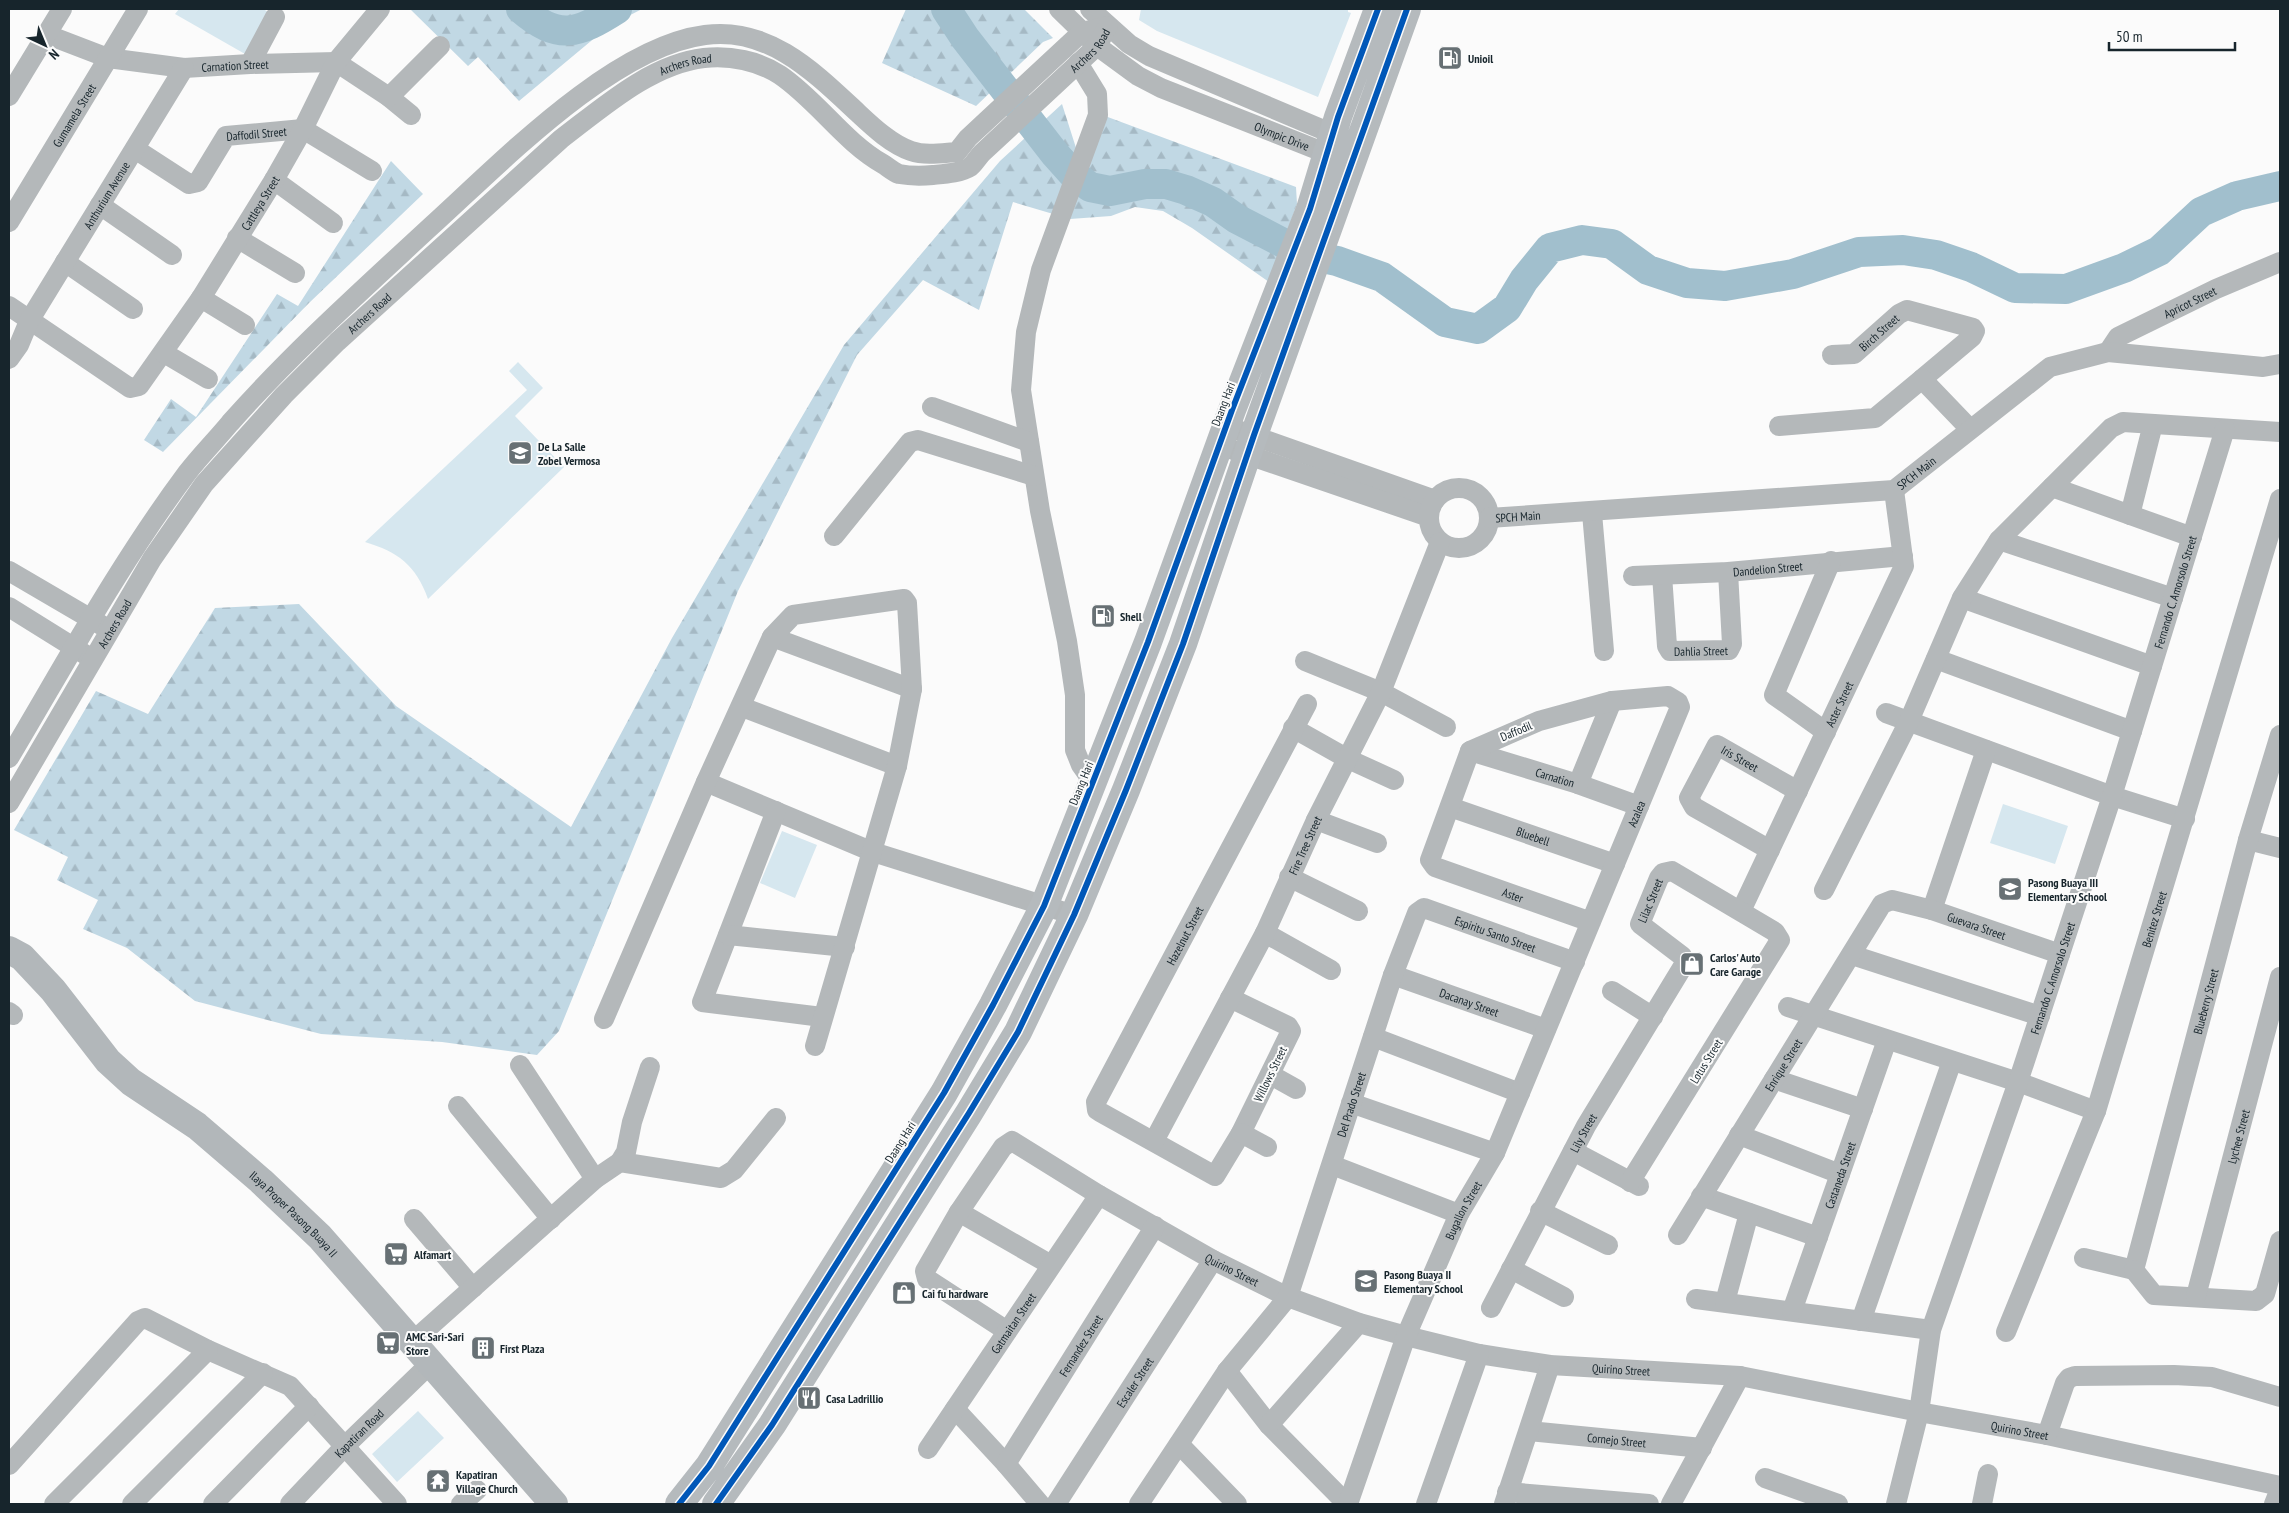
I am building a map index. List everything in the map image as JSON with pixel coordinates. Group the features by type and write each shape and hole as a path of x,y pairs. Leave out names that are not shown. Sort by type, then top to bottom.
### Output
{"main road":[{"name":"Daang Hari","path":"1321,213 1330,144 1378,9"},
{"name":"Daang Hari","path":"716,1504 772,1424 969,1113 1018,1032 1074,915 1126,790 1183,644 1251,445 1293,290 1321,213 1354,151 1406,9"},
{"name":"Daang Hari","path":"679,1504 708,1466 944,1094 1044,906 1148,642 1223,435 1293,290"}],"street":[{"path":"9,96 62,9"},
{"name":"Gumamela Street","path":"9,222 138,9"},
{"name":"Olympic Drive","path":"1060,9 1116,62 1161,88 1354,151"},
{"name":"Olympic Drive","path":"1090,9 1129,44 1170,67 1330,144"},
{"name":"Cattleya Street","path":"29,321 130,388 139,386 201,298 274,180 303,129 336,62 370,11"},
{"path":"250,64 275,17"},
{"name":"Archers Road","path":"9,758 134,547 190,470 275,373 322,326 547,122 610,75 648,52 677,41 706,34 738,35 766,42 788,53 813,72 888,139 912,151 933,154 957,152 968,138 1056,56 1090,39 1108,26"},
{"name":"Carnation Street","path":"48,34 108,58 184,68 336,62"},
{"name":"Archers Road","path":"9,803 152,559 204,484 284,394 337,342 561,139 628,91 674,66 705,58 733,58 757,63 779,74 799,89 853,143 872,158 898,174 921,176 945,174 969,168 982,152 1074,67 1090,39"},
{"path":"389,97 440,46"},
{"path":"336,62 389,97 411,115"},
{"path":"1074,67 1094,86 1099,99 1098,115 1082,153 1041,270 1026,332 1021,390 1034,476 1069,650 1075,695 1075,750 1081,766 1093,782"},
{"name":"Anthurium Avenue","path":"9,359 19,345 29,321 184,68"},
{"name":"Daffodil Street","path":"135,149 189,184 194,184 198,182 226,136 303,129 372,172"},
{"path":"274,180 334,222"},
{"path":"100,205 172,255"},
{"path":"237,238 294,273"},
{"path":"65,262 133,309"},
{"name":"Apricot Street","path":"2108,352 2118,336 2216,289 2280,262"},
{"path":"201,298 245,325"},
{"path":"9,306 29,321"},
{"name":"Birch Street","path":"1832,355 1854,354 1899,314 1907,310 1973,328 1975,334 1922,379"},
{"name":"Anthurium Avenue","path":"9,334 29,321"},
{"name":"SPCH Main","path":"1489,518 1592,513 1894,490 2050,366 2108,352 2263,367 2280,364"},
{"path":"164,353 208,379"},
{"path":"1779,426 1875,418 1922,379 1970,430"},
{"path":"932,407 1029,442"},
{"path":"1824,890 1909,721 1962,598 1999,540 2111,428 2122,422 2280,432"},
{"path":"2130,514 2153,424"},
{"name":"Fernando C. Amorsolo Street","path":"1896,1504 1919,1412 1931,1330 2018,1082 2112,796 2225,429"},
{"path":"1223,435 1432,508 1430,526 1440,542"},
{"path":"834,536 910,442 918,440 1034,476"},
{"path":"2052,487 2192,536"},
{"name":"SPCH Main","path":"1432,508 1450,490 1456,488 1469,489 1480,496 1487,506 1489,518 1483,536 1467,547 1458,548 1440,542"},
{"name":"Aster Street","path":"1741,911 1904,566 1894,490"},
{"name":"Benitez Street","path":"2006,1332 2096,1112 2280,499"},
{"path":"1592,513 1604,651"},
{"path":"1999,540 2173,598"},
{"name":"Fire Tree Street","path":"1154,1141 1265,933 1316,820 1381,692 1440,542"},
{"name":"Dandelion Street","path":"1633,576 1728,572 1831,561 1903,556"},
{"path":"1826,732 1776,698 1774,691 1831,561"},
{"path":"9,571 111,631"},
{"name":"Dahlia Street","path":"1662,576 1668,649 1673,652 1729,650 1732,644 1728,572"},
{"path":"1962,598 2152,666"},
{"path":"604,1019 706,782 742,707 772,637 793,615 904,599 907,603 912,689 897,766 874,852 814,1046"},
{"path":"9,607 94,660"},
{"path":"772,637 912,689"},
{"path":"1936,659 2132,731"},
{"path":"1305,661 1381,692 1446,727"},
{"name":"Daffodil","path":"1470,751 1539,721 1612,701 1668,696 1678,702 1680,707"},
{"path":"1578,784 1612,701"},
{"name":"Hazelnut Street","path":"1154,1141 1097,1110 1096,1102 1307,704"},
{"path":"742,707 897,766"},
{"name":"Azalea","path":"1591,922 1680,707"},
{"path":"1886,712 2112,796 2185,819"},
{"path":"1293,728 1348,759 1394,780"},
{"name":"Blueberry Street","path":"2134,1270 2248,840 2280,735"},
{"name":"Iris Street","path":"1770,850 1694,807 1690,798 1718,745 1798,792"},
{"path":"1932,910 1986,750"},
{"path":"1450,807 1470,751"},
{"name":"Carnation","path":"1470,751 1578,784 1639,806"},
{"path":"706,782 874,852 1074,915"},
{"name":"Bluebell","path":"1450,807 1615,864"},
{"name":"Aster","path":"1450,807 1430,860 1435,867 1591,922"},
{"path":"776,811 702,1002 822,1017"},
{"path":"1316,820 1377,843"},
{"path":"2248,840 2280,848"},
{"name":"Lilac Street","path":"1685,964 1682,956 1640,924 1663,873 1672,871 1741,911"},
{"path":"1290,877 1358,911"},
{"name":"Guevara Street","path":"1892,900 1932,910 2060,954"},
{"name":"Enrique Street","path":"1678,1235 1852,955 1878,907 1892,900"},
{"name":"Espiritu Santo Street","path":"1417,913 1424,908 1575,962"},
{"name":"Lotus Street","path":"1573,1151 1635,1184 1780,940 1776,932 1741,911"},
{"name":"Del Prado Street","path":"1288,1297 1393,975 1417,913"},
{"name":"Bugallon Street","path":"1348,1504 1406,1336 1459,1214 1495,1153 1591,922"},
{"path":"1265,933 1331,970"},
{"path":"728,935 845,946"},
{"name":"Ilaya Proper Pasong Buaya II","path":"9,950 22,957 53,990 113,1066 131,1082 197,1126 261,1181 320,1237 554,1504"},
{"path":"1852,955 2040,1016"},
{"name":"Lily Street","path":"1491,1308 1573,1151 1685,964"},
{"name":"Dacanay Street","path":"1393,975 1546,1029"},
{"name":"Lychee Street","path":"2196,1296 2280,978"},
{"path":"1612,991 1653,1018"},
{"name":"Willows Street","path":"1154,1141 1214,1175 1217,1174 1241,1133 1270,1075 1290,1028 1230,998"},
{"path":"1788,1008 2018,1082 2096,1112"},
{"path":"1373,1037 1520,1093"},
{"name":"Castaneda Street","path":"1792,1311 1887,1040"},
{"path":"1862,1320 1952,1061"},
{"path":"520,1065 595,1179"},
{"path":"411,1343 595,1179 620,1162 626,1152 632,1122 650,1067"},
{"path":"1270,1075 1296,1089"},
{"path":"1774,1079 1863,1109"},
{"path":"1351,1103 1495,1153"},
{"path":"458,1106 551,1219"},
{"path":"620,1162 721,1178 734,1170 776,1118"},
{"path":"1241,1133 1267,1147"},
{"path":"1739,1135 1840,1174"},
{"name":"Quirino Street","path":"959,1212 1003,1147 1012,1141 1098,1195 1213,1260 1288,1297 1359,1323 1406,1336 1479,1354 1550,1365 1740,1376 1919,1412 2047,1435 2280,1487"},
{"path":"1332,1165 1459,1214"},
{"name":"Gatmaitan Street","path":"928,1449 1098,1195"},
{"path":"1701,1196 1818,1237"},
{"path":"1540,1211 1608,1245"},
{"path":"1007,1331 925,1276 926,1268 959,1212 1051,1265"},
{"path":"1725,1302 1749,1213"},
{"path":"414,1219 473,1288"},
{"name":"Fernandez Street","path":"1006,1464 1155,1226"},
{"path":"2084,1258 2134,1270 2154,1295 2256,1301 2265,1294 2280,1241"},
{"name":"Escaler Street","path":"1056,1504 1213,1260"},
{"path":"1511,1269 1564,1297"},
{"path":"1139,1504 1227,1371 1288,1297"},
{"path":"1696,1299 1931,1330"},
{"path":"9,1465 142,1318 208,1350 263,1372 290,1386 345,1446 388,1501"},
{"path":"1269,1425 1359,1323"},
{"path":"54,1504 208,1350"},
{"path":"1426,1504 1479,1354"},
{"name":"Kapatiran Road","path":"290,1504 345,1446 430,1364"},
{"path":"1550,1365 1506,1498 1649,1504"},
{"path":"1227,1371 1269,1425 1348,1504"},
{"path":"132,1504 263,1372"},
{"path":"2047,1435 2065,1383 2069,1378 2075,1376 2174,1375 2212,1378 2280,1397"},
{"path":"1671,1504 1740,1376"},
{"path":"213,1504 309,1406"},
{"path":"955,1409 1040,1504"},
{"name":"Cornejo Street","path":"1529,1431 1702,1448"},
{"path":"1180,1444 1237,1504"},
{"path":"1982,1504 1988,1474"},
{"path":"1765,1478 1838,1504"},
{"path":"2274,1504 2280,1487"},
{"path":"461,1504 477,1490"}],"shaded area":[{"path":"179,9 263,9 270,13 245,54 175,14"},
{"path":"1141,9 1348,9 1348,12 1351,13 1318,97 1157,31 1139,20"},
{"path":"518,362 543,388 515,416 564,467 428,599 418,577 404,562 387,550 365,542 527,390 509,371"},
{"path":"2003,804 2068,826 2055,864 1990,843"},
{"path":"782,831 817,845 795,898 760,883"},
{"path":"418,1411 444,1438 397,1482 372,1454"}],"green space":[{"path":"410,9 642,9 609,26 519,101 478,57 468,66"},
{"path":"906,9 1024,9 1053,38 1043,42 976,106 882,63"},
{"path":"1062,104 1077,151 1105,116 1296,187 1297,204 1269,282 1192,228 1163,211 1135,207 1111,216 1070,219 1013,202 979,310 923,280 857,355 738,591 559,1031 537,1055 442,1042 321,1034 195,1001 127,948 83,929 98,900 57,880 68,857 14,830 96,691 148,714 215,608 299,604 396,706 571,827 672,638 844,345 1000,161"},
{"path":"391,161 423,194 309,303 163,452 144,440 171,399 196,417 277,294 298,306"}],"waterway":[{"path":"521,9 534,19 557,30 568,30 591,24 617,9"},
{"path":"946,9 965,38 1055,154 1072,173 1090,187 1110,191 1145,184 1166,184 1186,190 1213,202 1237,219 1308,255 1337,261 1382,277 1445,322 1478,329 1507,308 1524,280 1550,248 1582,240 1612,244 1648,270 1687,283 1725,286 1793,274 1859,252 1903,250 1936,255 1971,267 2015,288 2066,289 2124,268 2159,251 2201,212 2237,196 2280,186"}],"cycle path":[{"path":"679,1504 709,1466 944,1093 993,1005 1044,906 1148,642 1232,410 1310,209 1338,117 1378,9"},
{"path":"716,1504 772,1425 969,1113 1018,1032 1074,915 1126,790 1183,644 1254,435 1407,9"}],"place":[{"name":"Unioil","path":"1450,58"},
{"name":"De La Salle Zobel Vermosa","path":"520,453"},
{"name":"Shell","path":"1103,616"},
{"name":"Pasong Buaya III Elementary School","path":"2010,889"},
{"name":"Carlos' Auto Care Garage","path":"1692,964"},
{"name":"Alfamart","path":"396,1254"},
{"name":"Pasong Buaya II Elementary School","path":"1366,1281"},
{"name":"Cai fu hardware","path":"904,1293"},
{"name":"AMC Sari-Sari Store","path":"388,1343"},
{"name":"First Plaza","path":"483,1348"},
{"name":"Casa Ladrillio","path":"809,1398"},
{"name":"Kapatiran Village Church","path":"438,1481"}]}
